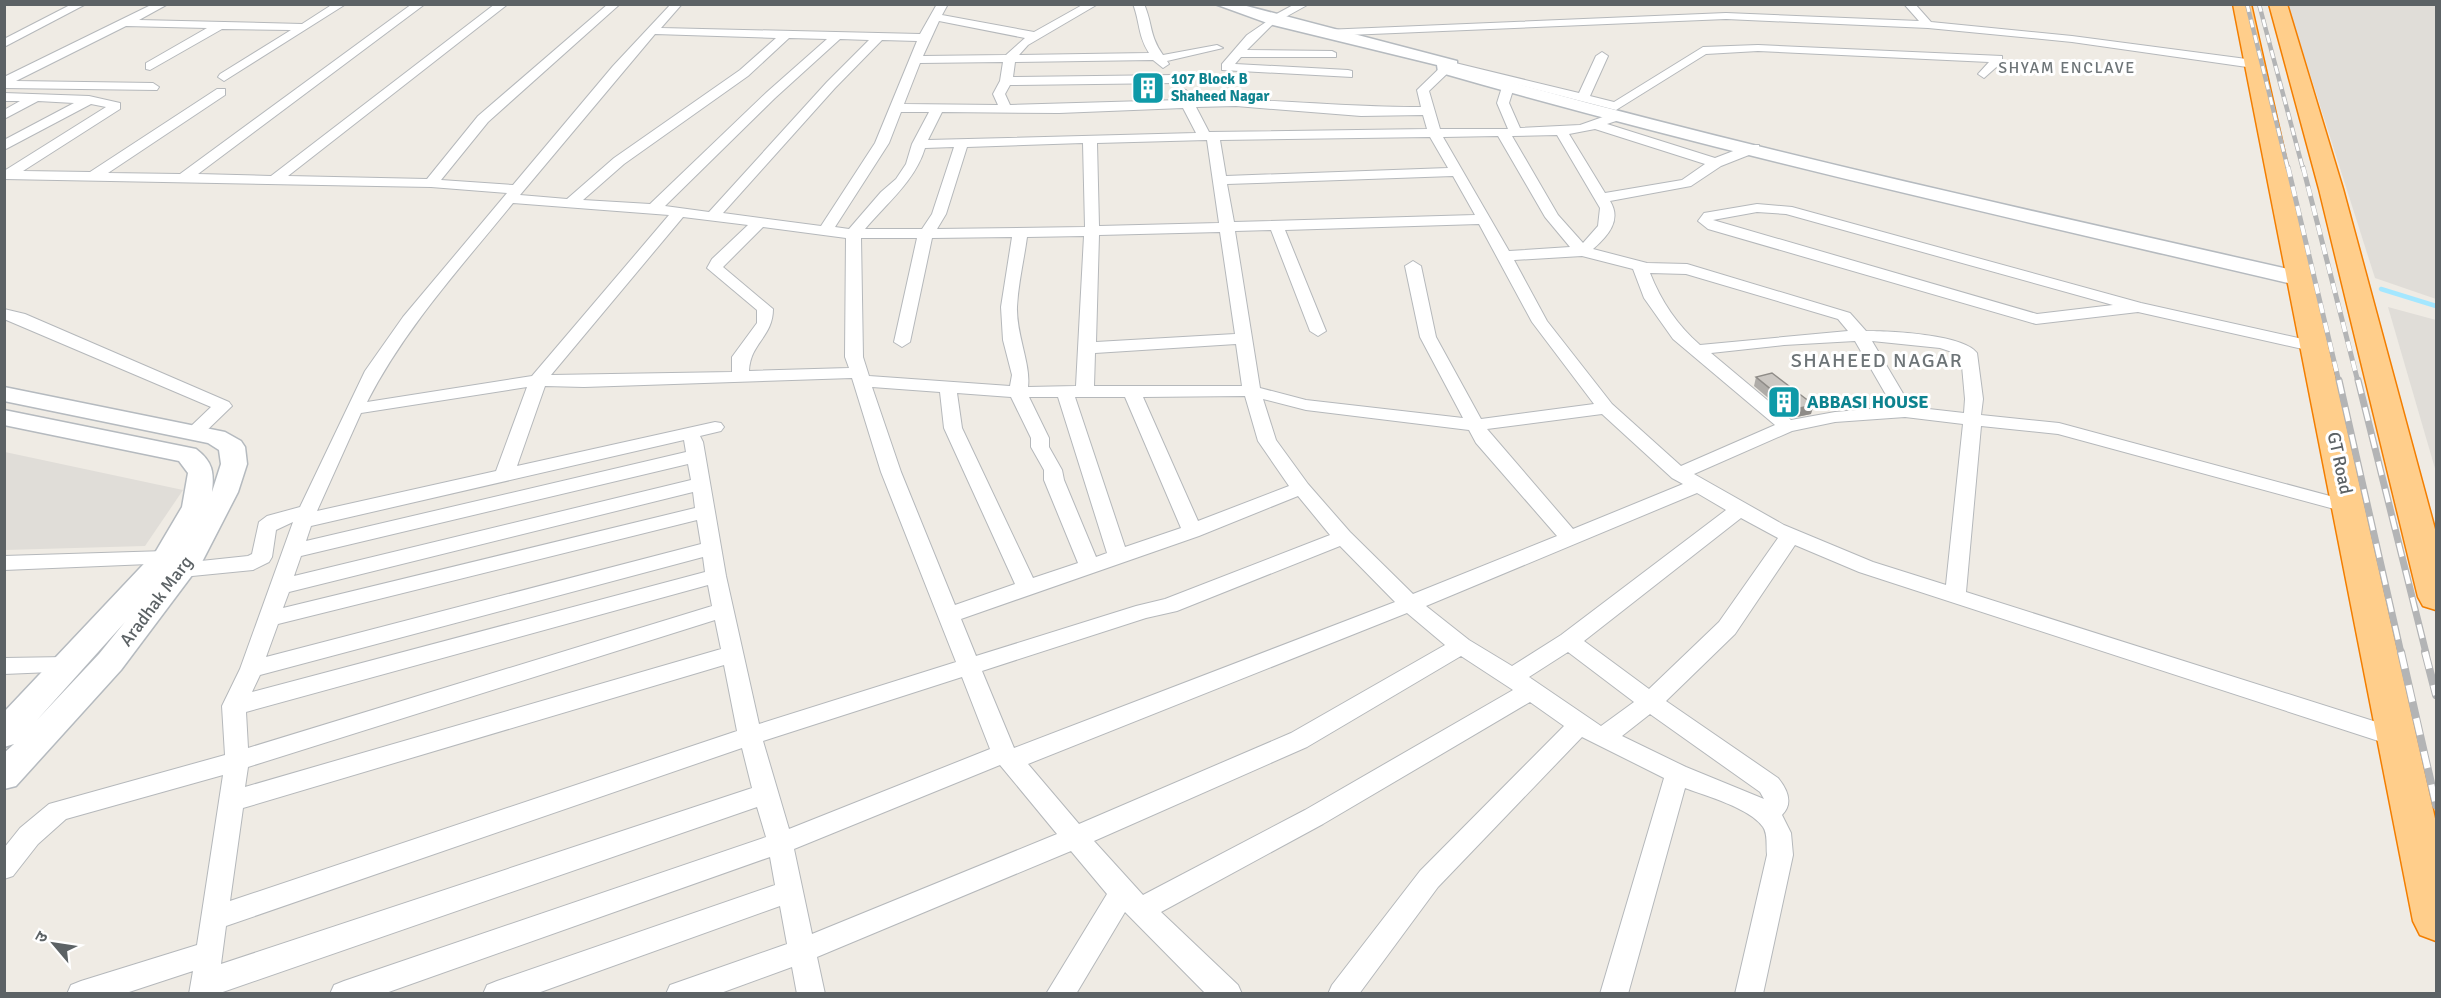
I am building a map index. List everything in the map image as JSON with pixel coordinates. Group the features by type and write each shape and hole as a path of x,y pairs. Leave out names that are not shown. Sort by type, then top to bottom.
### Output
{"highway":[{"name":"GT Road","path":"2242,4 2384,678 2400,739 2436,921"},
{"path":"2278,4 2331,189 2436,597"}],"street":[{"path":"4,44 81,4"},
{"path":"4,83 163,4"},
{"path":"224,77 342,4"},
{"path":"184,178 420,4"},
{"path":"276,179 503,4"},
{"path":"431,183 483,118 615,4"},
{"path":"677,4 617,69 409,320 374,371 354,409 305,516 251,669 234,706 237,761 203,988 765,794"},
{"path":"825,231 882,143 924,38 943,4"},
{"path":"1006,110 999,94 1006,81 1009,59 1035,36 1093,4"},
{"path":"1138,4 1144,18 1146,39 1174,79 1208,136 1221,180 1252,392 1267,441 1301,489 1343,537 1410,604 1461,646 1592,731 1677,774 1754,805 1772,819 1778,833 1780,855 1749,993"},
{"path":"1222,4 1270,23 1324,33 1448,66 1616,106 1703,51 1758,48 1998,58 1984,74"},
{"path":"1304,4 1270,23 1251,37 1226,68 1348,74"},
{"path":"1909,4 1928,25"},
{"path":"1324,33 1370,28 1522,26 1726,16 1928,25 2072,39 2254,64"},
{"path":"936,17 1035,36"},
{"path":"126,23 306,27"},
{"path":"150,66 221,25"},
{"path":"654,31 924,38"},
{"path":"572,202 619,161 744,73 785,35"},
{"path":"654,209 771,95 838,35"},
{"path":"714,215 831,85 880,36"},
{"path":"915,60 1157,57 1217,48"},
{"path":"1237,53 1332,55"},
{"path":"1582,98 1602,56"},
{"path":"1448,66 1508,87 1617,116 1754,148 1900,186 2301,279"},
{"path":"1448,66 1423,90 1426,111 1435,135 1458,172 1540,322 1606,408 1679,474 1791,536 1866,567 2400,739"},
{"path":"1006,81 1174,79"},
{"path":"4,83 153,87"},
{"path":"1508,87 1503,103 1510,133 1552,217 1582,251"},
{"path":"92,177 221,92"},
{"path":"4,97 89,100 111,102 117,106 6,175"},
{"path":"4,115 33,99"},
{"path":"4,146 89,100"},
{"path":"896,108 1006,110 1236,102 1361,112 1426,111"},
{"path":"937,109 919,144 913,164 901,182 886,195 853,234 854,357 891,472 1008,757 1132,901 1212,982 1228,993"},
{"path":"919,144 1208,136 1435,135 1561,131 1582,129 1617,116"},
{"path":"1594,124 1716,163"},
{"path":"1561,131 1610,216 1607,225 1582,251"},
{"path":"1085,392 1092,232 1090,140"},
{"path":"902,342 925,235 939,213 962,143"},
{"path":"1601,198 1686,183 1716,163 1754,148"},
{"path":"1221,180 1458,172"},
{"path":"6,175 431,183 572,202 714,215 759,223 853,234 1092,232 1484,219"},
{"path":"2138,307 2052,319 2029,317 1713,226 1705,221 1705,218 1757,208 1787,210 2138,307 2316,347"},
{"path":"504,475 538,380 680,212"},
{"path":"740,378 741,357 765,323 765,309 715,268 717,262 759,223"},
{"path":"1276,225 1318,331"},
{"path":"1020,233 1009,305 1011,340 1021,375 1018,392 1040,438 1040,447 1053,470 1054,480 1090,566"},
{"path":"1504,256 1582,251 1657,270 1687,268 1844,316 1860,334 1905,412"},
{"path":"1413,266 1428,337 1474,425 1570,538"},
{"path":"1640,267 1652,298 1679,335 1787,426"},
{"path":"4,314 19,317 223,406 194,433"},
{"path":"1697,350 1860,334 1889,335 1964,349 1969,353 1973,417 1955,596"},
{"path":"1087,348 1245,339"},
{"path":"354,409 538,380 584,382 861,377 948,388 1018,392 1252,392 1313,407 1364,410 1474,425 1606,408"},
{"path":"948,388 953,428 1027,588"},
{"path":"1065,392 1118,557"},
{"path":"1132,392 1146,430 1192,531"},
{"name":"Aradhak Marg","path":"4,394 225,441 232,447 235,456 225,492 174,564 110,662 4,776"},
{"path":"1679,474 1787,426 1835,417 1905,412 1973,417 2059,429 2349,507"},
{"name":"Aradhak Marg","path":"4,417 187,455 197,463 201,473 196,507 174,564 67,665 4,734"},
{"path":"4,563 253,563 262,557 266,527 274,521 504,475 715,427"},
{"path":"689,433 696,456 716,576 750,736 780,843 811,993"},
{"path":"292,551 696,456"},
{"path":"280,587 701,484"},
{"path":"344,993 780,843 1410,604 1698,485"},
{"path":"949,615 1192,531 1301,489"},
{"path":"1060,993 1132,901 1314,817 1521,684 1569,641 1740,508"},
{"path":"268,619 705,512"},
{"path":"1342,993 1429,879 1567,736 1592,731 1650,702 1727,628 1791,536"},
{"path":"214,918 750,736 1144,611 1169,606 1343,537"},
{"path":"251,669 711,548"},
{"path":"234,706 716,576"},
{"path":"4,868 29,836 58,811 237,761 723,610"},
{"path":"1569,641 1650,702 1769,785 1776,792 1776,806 1764,813"},
{"path":"680,993 802,951 1299,740 1461,646"},
{"path":"232,801 733,654"},
{"path":"4,666 67,665"},
{"path":"1614,993 1677,774"},
{"path":"496,993 790,891"},
{"path":"81,993 209,953"}],"shaded area":[{"path":"2288,5 2436,5 2436,299 2375,278"},
{"path":"2388,307 2436,320 2436,472"},
{"path":"4,453 183,490 145,546 5,550"}],"building":[{"path":"1772,373 1814,405 1795,409 1756,377"}],"waterway":[{"path":"2381,289 2436,306"}],"railway":[{"path":"2247,4 2288,169"},
{"path":"2259,4 2303,169"},
{"path":"2288,167 2339,382"},
{"path":"2303,167 2358,382"},
{"path":"2339,380 2401,653"},
{"path":"2358,380 2426,653"},
{"path":"2401,652 2436,805"},
{"path":"2425,652 2436,695"}],"place":[{"name":"107 Block B Shaheed Nagar","path":"1148,88"},
{"name":"ABBASI HOUSE","path":"1784,402"}],"district":[{"name":"SHYAM ENCLAVE","path":"2067,67"},
{"name":"SHAHEED NAGAR","path":"1877,360"}]}
